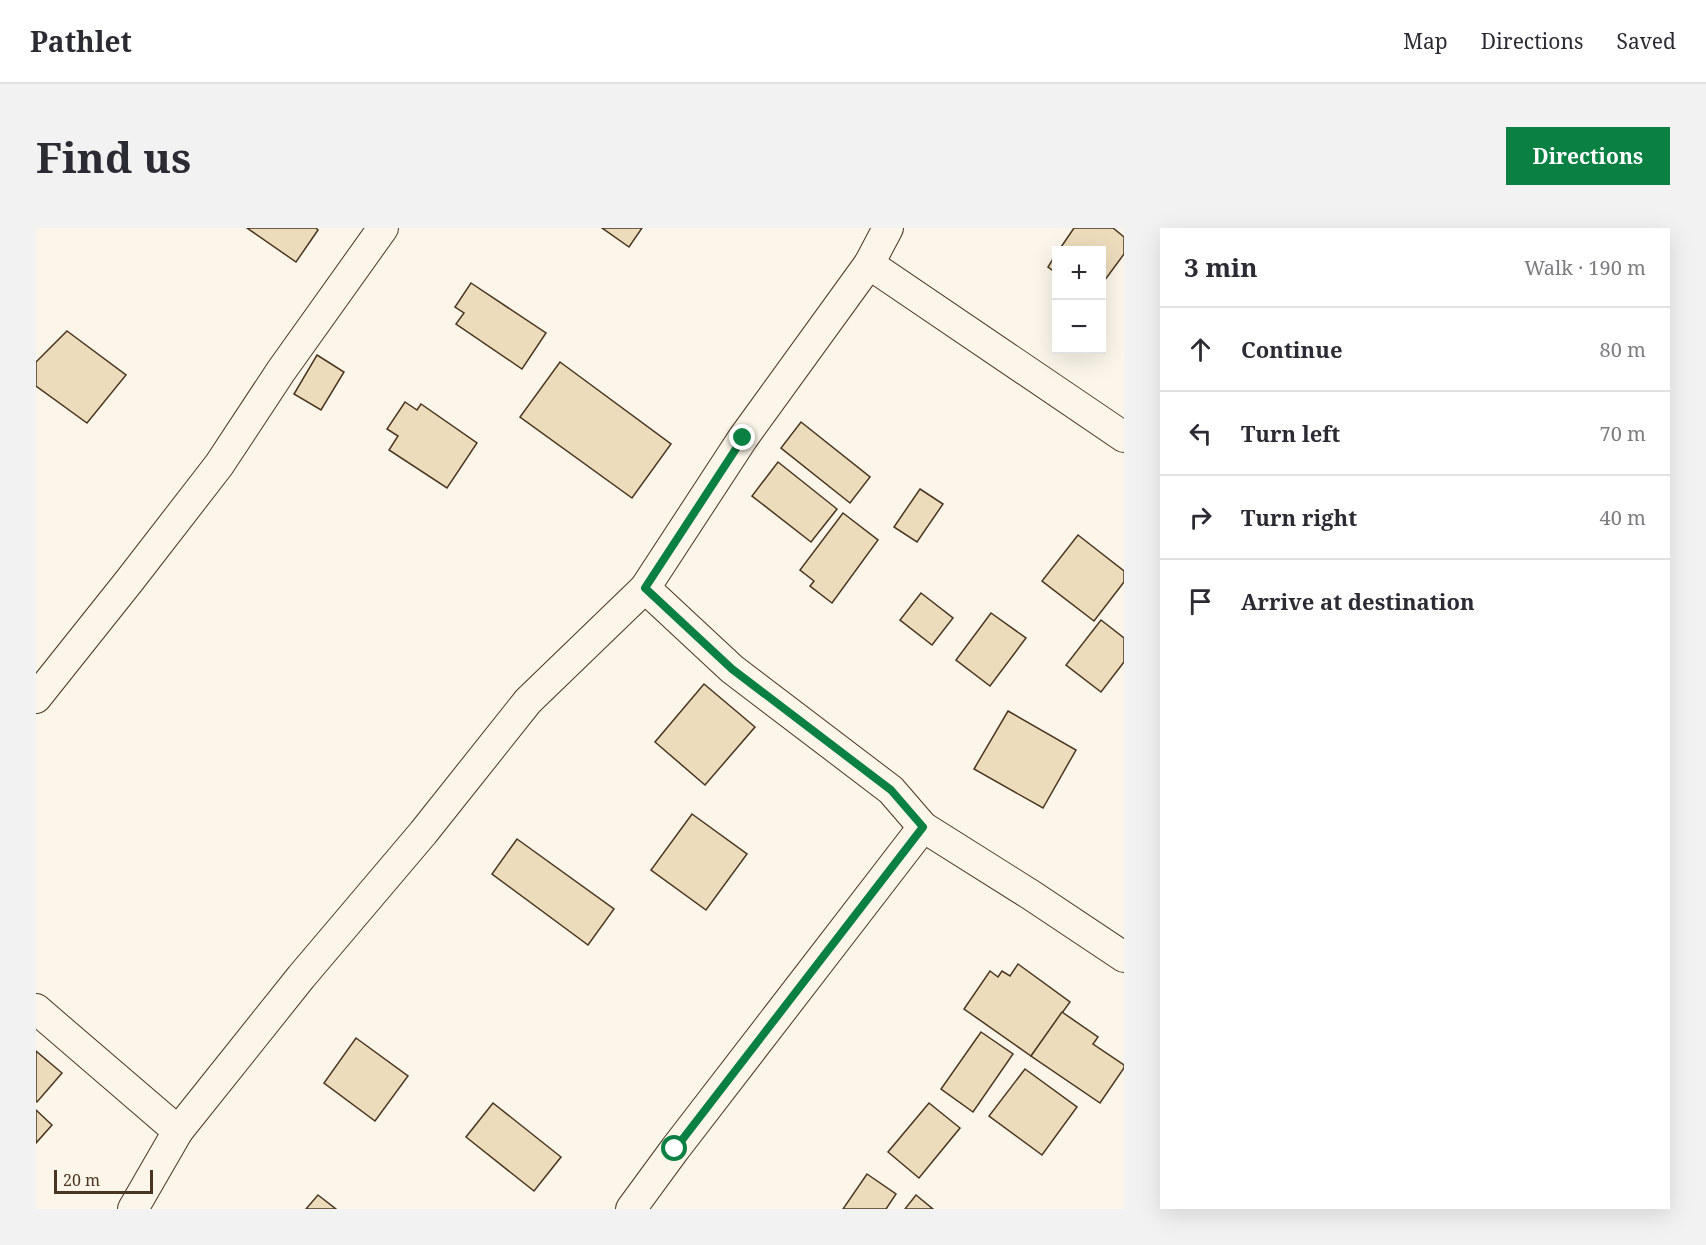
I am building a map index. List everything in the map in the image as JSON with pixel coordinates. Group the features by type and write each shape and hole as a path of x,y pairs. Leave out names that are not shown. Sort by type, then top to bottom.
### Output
{"street":[{"path":"36,698 219,465 281,371 383,228"},
{"path":"133,1209 178,1131 301,977 423,833 528,700 645,588 743,438 869,264 888,228"},
{"path":"869,264 1124,437"},
{"path":"645,588 732,669 891,790 923,827 1124,957"},
{"path":"632,1209 675,1149 923,827"},
{"path":"36,1009 178,1131"}],"building":[{"path":"247,228 316,228 318,230 296,262"},
{"path":"602,228 642,228 629,247"},
{"path":"1074,228 1113,228 1124,237 1124,254 1106,279 1106,246 1062,246"},
{"path":"471,283 546,333 522,369 456,324 464,313 455,307"},
{"path":"67,331 126,375 87,423 36,386 36,362"},
{"path":"317,355 344,372 321,410 294,394"},
{"path":"560,362 671,444 632,498 520,417"},
{"path":"405,402 417,410 421,404 477,443 447,488 389,450 398,436 387,429"},
{"path":"801,422 870,477 850,503 781,448"},
{"path":"778,462 837,509 811,542 752,496"},
{"path":"920,489 943,504 917,542 894,527"},
{"path":"843,513 878,540 832,603 810,586 814,581 800,570"},
{"path":"1078,535 1124,571 1124,582 1094,621 1042,581"},
{"path":"921,593 953,618 932,645 900,620"},
{"path":"991,613 1026,638 990,686 956,660"},
{"path":"1101,620 1124,638 1124,662 1101,692 1066,665"},
{"path":"704,684 755,727 705,785 655,742"},
{"path":"1008,711 1076,750 1043,808 974,769"},
{"path":"692,814 747,854 706,910 651,870"},
{"path":"517,839 614,909 588,945 492,874"},
{"path":"1018,964 1070,1002 1031,1056 964,1009 990,971 998,977 1002,971 1010,976"},
{"path":"1062,1012 1098,1037 1093,1044 1124,1065 1100,1103 1031,1056"},
{"path":"981,1032 1013,1054 973,1112 941,1089"},
{"path":"356,1038 408,1076 375,1121 324,1083"},
{"path":"36,1051 62,1073 37,1102 36,1101"},
{"path":"1025,1069 1077,1107 1042,1155 989,1116"},
{"path":"493,1103 561,1157 534,1191 466,1137"},
{"path":"929,1103 960,1128 919,1178 888,1152"},
{"path":"36,1110 52,1125 36,1143"},
{"path":"867,1174 896,1194 886,1209 843,1209"},
{"path":"318,1195 336,1209 306,1209"},
{"path":"916,1195 933,1209 905,1209"}],"route":[{"path":"675,1149 923,827 891,790 732,669 645,588 743,438"}]}
